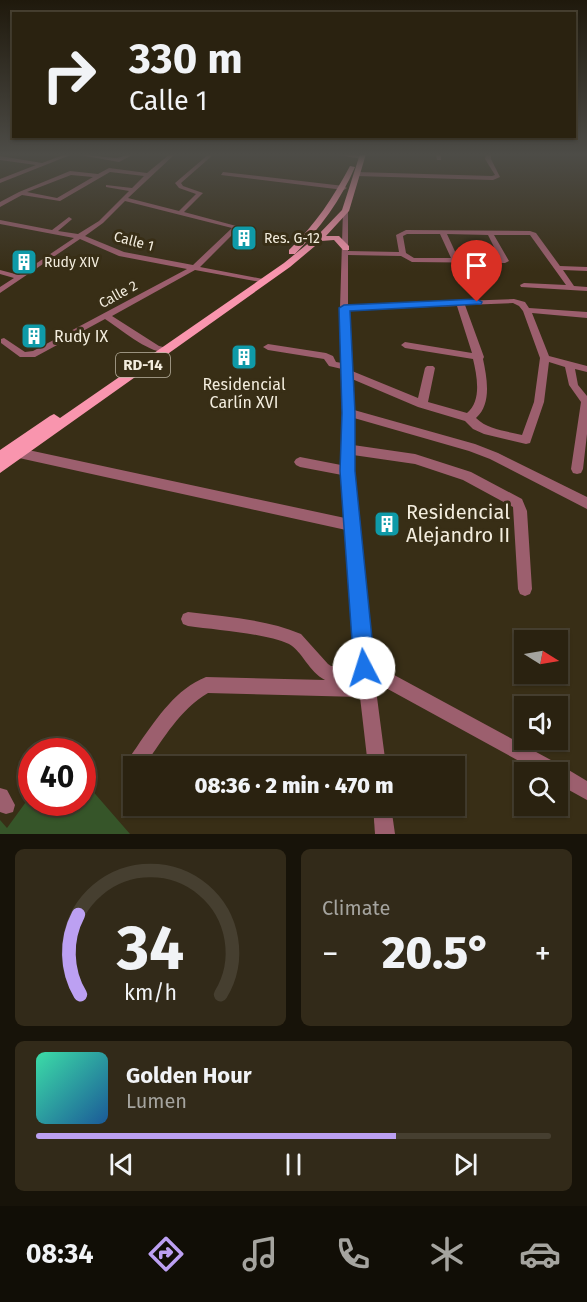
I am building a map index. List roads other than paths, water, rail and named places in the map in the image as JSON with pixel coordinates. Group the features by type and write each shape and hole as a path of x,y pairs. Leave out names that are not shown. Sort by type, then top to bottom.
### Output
{"main road":[{"name":"RD-14","path":"284,264 340,193"},
{"name":"RD-14","path":"0,457 323,236 342,220 351,193"},
{"path":"342,220 318,222 323,236 336,238 345,251"},
{"name":"RD-14","path":"0,467 160,349"}],"street":[{"path":"0,205 21,193 58,200 70,193"},
{"path":"0,291 101,222 130,193"},
{"path":"124,199 180,213 199,193"},
{"name":"Calle 2","path":"4,341 23,355 35,354 194,268 237,227 180,213"},
{"path":"53,232 69,219"},
{"path":"342,220 345,251 347,471 353,526 353,552 376,756"},
{"name":"Calle 1","path":"0,222 81,237 122,254 259,280"},
{"path":"443,232 456,261"},
{"path":"404,254 399,235 401,233 534,234 572,288"},
{"path":"345,251 404,254 412,260 505,261 490,233"},
{"path":"558,268 587,269"},
{"path":"0,272 19,277"},
{"path":"524,285 587,289"},
{"path":"268,347 326,356 330,358 332,364 422,404 469,418 477,426 488,430 528,440 539,402 545,358 527,310 522,304 459,302 344,308"},
{"path":"459,302 479,357 481,394 478,411 475,416 469,418"},
{"path":"527,310 587,315"},
{"path":"106,316 160,349"},
{"path":"405,345 479,357"},
{"path":"545,358 587,369"},
{"path":"570,365 570,378 579,396 586,401 577,470"},
{"path":"422,404 430,368"},
{"path":"348,413 471,447 494,456 587,503"},
{"path":"346,449 415,459 467,476 518,503 521,511 525,589"},
{"path":"19,453 353,526"},
{"path":"300,462 347,471"},
{"path":"188,619 266,630 296,639 322,670 330,674 366,677 535,762"},
{"path":"142,756 169,718 191,693 206,684 366,677"},
{"path":"568,780 587,791"},
{"path":"383,816 385,834"}],"place":[{"name":"Res. G-12","path":"244,238"},
{"name":"Rudy XIV","path":"24,262"},
{"name":"Rudy IX","path":"34,336"},
{"name":"Residencial Carlín XVI","path":"244,357"},
{"name":"Residencial Alejandro II","path":"387,524"}]}
